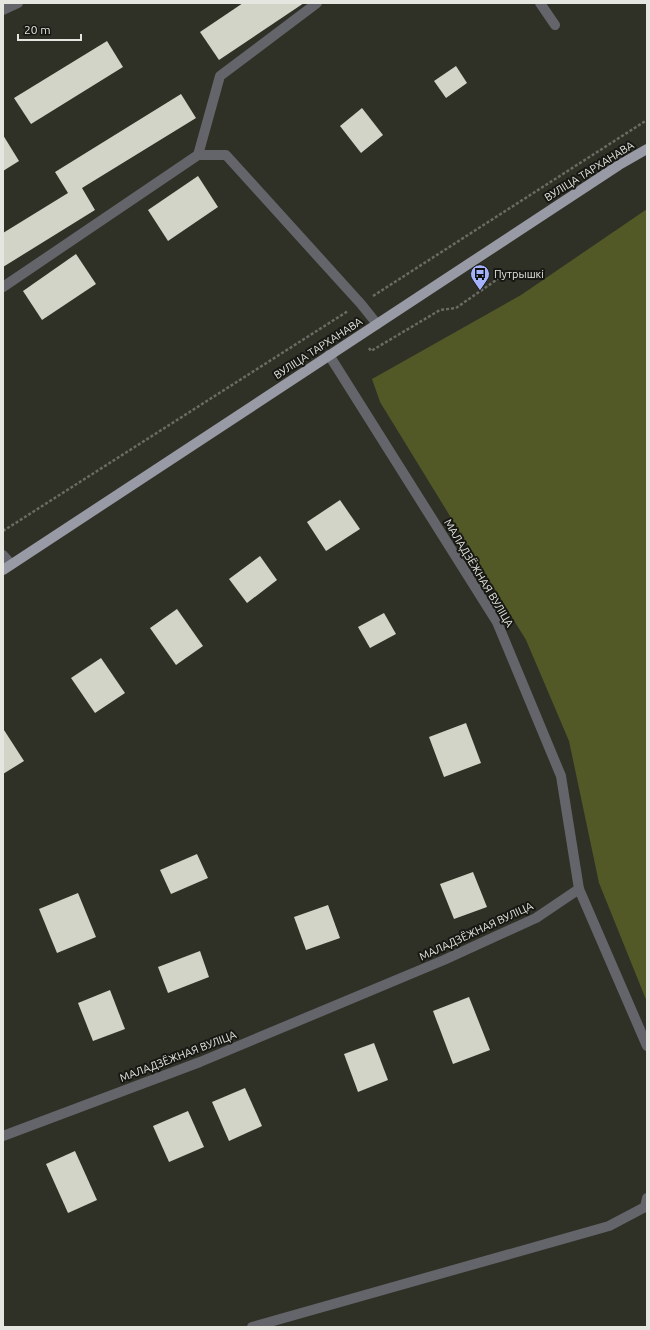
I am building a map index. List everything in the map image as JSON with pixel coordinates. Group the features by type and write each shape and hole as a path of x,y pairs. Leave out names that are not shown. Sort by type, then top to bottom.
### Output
{"main road":[{"name":"ВУЛІЦА ТАРХАНАВА","path":"7,567 619,165 647,150"}],"street":[{"path":"3,10 18,3"},
{"path":"198,155 220,76 317,3"},
{"path":"540,3 555,24"},
{"path":"3,287 198,155 226,156 361,304 377,324"},
{"name":"МАЛАДЗЁЖНАЯ ВУЛІЦА","path":"3,1136 200,1062 444,960 536,918 579,889 561,776 497,622 329,355"},
{"path":"3,555 7,567"},
{"path":"579,889 647,1046"},
{"path":"252,1327 609,1226 645,1207 647,1198"}],"path":[{"path":"3,532 647,120"},
{"path":"346,313 371,351 440,310 456,308 502,276"}],"green space":[{"path":"647,209 647,1002 599,883 569,741 526,640 380,402 372,379 521,295"}],"building":[{"path":"243,3 304,3 219,60 200,32"},
{"path":"107,41 123,67 31,124 14,98"},
{"path":"456,66 467,83 446,98 434,81"},
{"path":"181,94 196,118 82,188 95,210 3,267 3,233 68,193 55,172"},
{"path":"362,108 383,135 361,153 340,126"},
{"path":"3,135 19,161 3,171"},
{"path":"198,176 218,207 168,241 148,210"},
{"path":"76,254 96,284 42,320 23,291"},
{"path":"340,500 360,529 326,551 307,522"},
{"path":"260,556 277,580 247,603 229,579"},
{"path":"177,609 203,646 176,665 150,628"},
{"path":"384,613 396,634 370,648 358,627"},
{"path":"101,658 125,693 95,713 71,678"},
{"path":"466,723 481,763 444,777 429,737"},
{"path":"3,730 24,761 3,774"},
{"path":"197,854 208,878 171,894 160,870"},
{"path":"473,872 487,907 454,919 440,884"},
{"path":"78,893 96,937 57,953 39,909"},
{"path":"328,905 340,938 306,950 294,917"},
{"path":"200,951 209,977 168,993 158,967"},
{"path":"110,990 125,1029 93,1041 78,1003"},
{"path":"469,997 490,1050 453,1064 433,1011"},
{"path":"374,1043 388,1080 358,1092 344,1054"},
{"path":"245,1088 262,1126 229,1141 212,1102"},
{"path":"188,1111 204,1147 169,1162 153,1126"},
{"path":"75,1151 97,1200 68,1213 46,1164"}],"place":[{"name":"Путрышкі","path":"480,291"}]}
